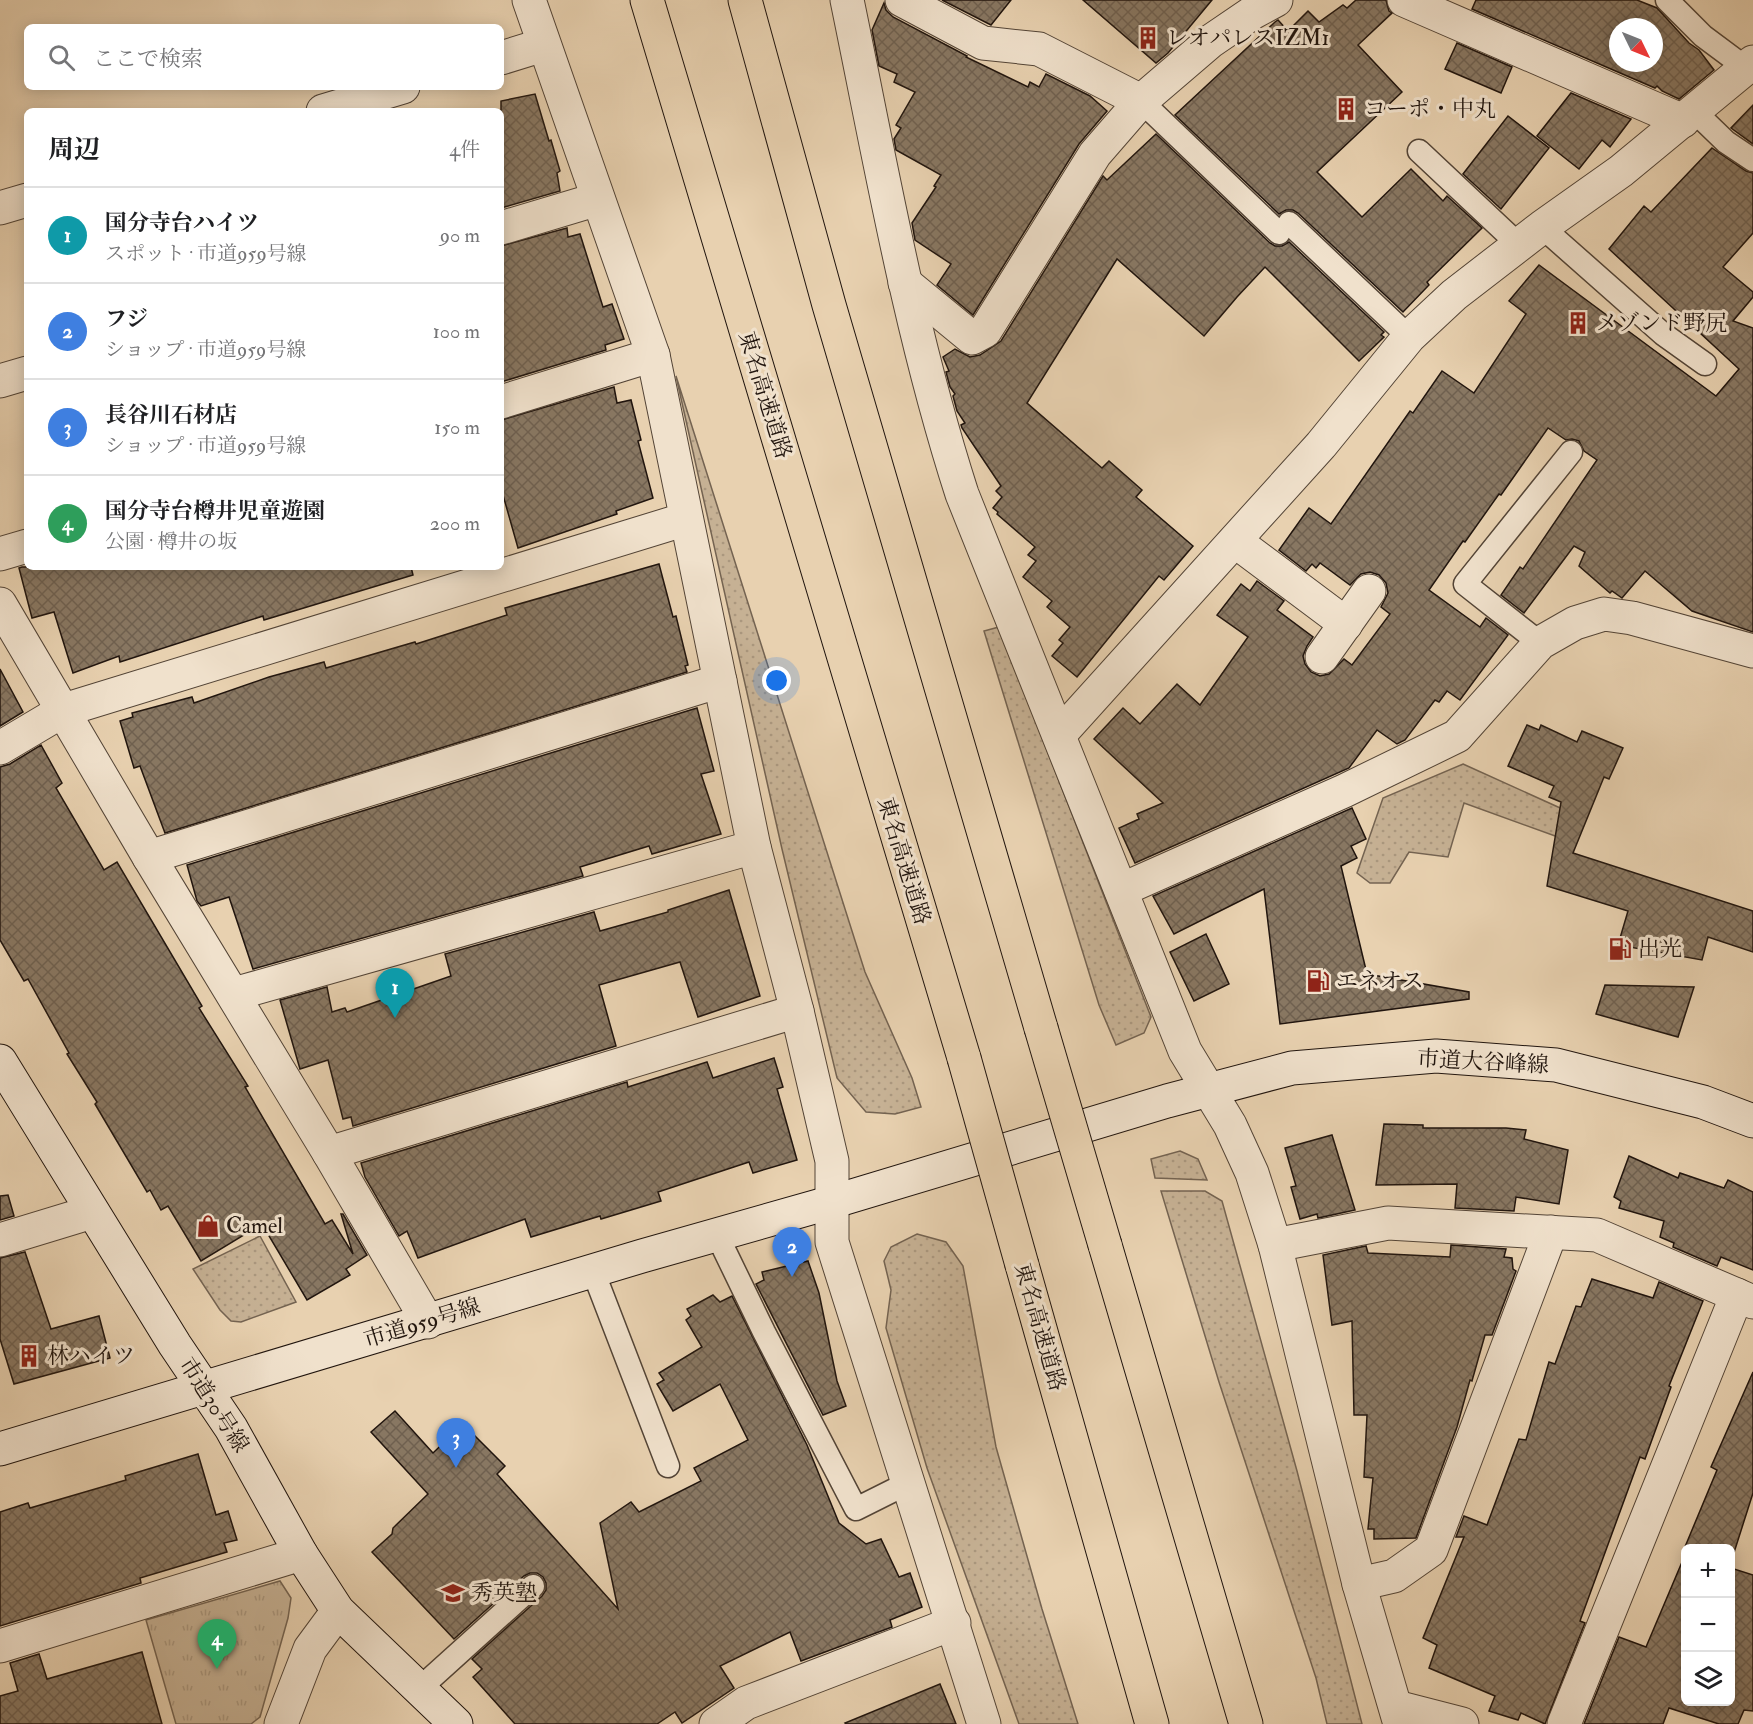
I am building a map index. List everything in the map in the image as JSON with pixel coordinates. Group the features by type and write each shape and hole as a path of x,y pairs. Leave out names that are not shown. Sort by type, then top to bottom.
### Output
{"highway":[{"name":"東名高速道路","path":"647,0 963,1058 1152,1724"},
{"path":"746,0 832,317 1246,1724"}],"street":[{"path":"529,0 653,356 754,847 797,1011 832,1161 838,1200 832,1242 984,1724"},
{"path":"847,0 905,283 942,432 962,494 1185,1051 1230,1125 1252,1173 1275,1245 1359,1584 1398,1715 1462,1724"},
{"path":"902,0 983,43 1039,50 1141,101"},
{"path":"905,283 972,338 985,331 1095,153 1141,101 1211,41 1252,13 1276,0"},
{"path":"1404,0 1689,117"},
{"path":"504,57 543,45"},
{"path":"1060,734 1321,445 1408,337 1454,295 1622,171 1750,65"},
{"path":"333,108 393,90"},
{"path":"504,227 598,199"},
{"path":"0,208 24,201"},
{"path":"504,401 653,356"},
{"path":"0,381 24,374"},
{"path":"0,748 64,710 686,519"},
{"path":"1235,541 1346,624"},
{"path":"0,554 24,547"},
{"path":"1322,657 1369,591"},
{"path":"0,604 428,1322"},
{"path":"1121,890 1344,791 1457,736 1540,643 1575,622 1604,614 1632,618 1753,651"},
{"path":"149,857 720,681"},
{"path":"234,994 754,847"},
{"path":"329,1153 797,1011"},
{"name":"市道大谷峰線","path":"838,1200 1209,1090 1292,1068 1436,1056 1556,1065 1703,1102 1753,1121"},
{"name":"市道30号線","path":"1,1063 175,1345 231,1428 302,1554 338,1611 456,1724"},
{"name":"市道959号線","path":"0,1449 838,1200"},
{"path":"0,1240 92,1212"},
{"path":"1275,1245 1388,1223 1598,1235 1745,1299 1564,1724"},
{"path":"1359,1584 1394,1576 1431,1550 1551,1232"},
{"path":"0,1646 302,1554"},
{"path":"281,1724 310,1649 338,1611"},
{"path":"716,1724 746,1703 954,1623"}],"lane":[{"path":"1667,0 1703,36 1750,65"},
{"path":"1141,101 1408,337"},
{"path":"1689,117 1753,160"},
{"path":"1419,150 1705,364"},
{"path":"1540,643 1465,584 1571,452"},
{"path":"717,1235 764,1332 856,1509 908,1483"},
{"path":"593,1271 668,1466"},
{"path":"419,1689 532,1586"}],"green space":[{"path":"676,376 865,972 912,1078 921,1107 895,1114 866,1112 837,1078 782,849"},
{"path":"999,627 1151,1017 1144,1033 1116,1045 1099,1005 984,631"},
{"path":"1463,764 1569,812 1558,837 1464,803 1448,857 1409,852 1390,883 1370,883 1357,873 1383,798"},
{"path":"1180,1151 1198,1159 1207,1180 1155,1178 1151,1159"},
{"path":"1161,1191 1205,1191 1222,1201 1297,1471 1362,1724 1327,1724 1316,1678 1219,1382"},
{"path":"917,1234 946,1242 963,1266 996,1447 1042,1609 1078,1724 1019,1724 927,1468 886,1328 891,1290 884,1261 891,1247"},
{"path":"260,1236 296,1302 241,1322 231,1321 220,1310 193,1269"},
{"path":"280,1581 291,1598 288,1618 260,1717 251,1724 176,1724 146,1620"}],"building":[{"path":"942,0 1011,0 991,25"},
{"name":"レオパレスIZM1","path":"1083,0 1212,0 1168,53 1156,63"},
{"path":"1356,0 1386,0 1389,11 1392,13 1358,45 1402,92 1317,172 1362,217 1411,169 1443,201 1447,196 1482,228 1427,282 1429,285 1403,312 1298,213 1286,210 1279,214 1175,115 1278,20 1288,31 1308,11 1319,22 1343,5 1347,8"},
{"path":"1476,0 1637,0 1657,8 1689,43 1699,50 1714,70 1679,99 1657,86 1655,88 1618,72 1663,72 1663,18 1609,18 1609,68 1472,9"},
{"path":"884,3 886,10 893,17 966,57 1028,87 1030,82 1039,87 1046,74 1090,96 1107,111 1079,144 973,315 937,285 951,264 915,240 912,223 936,187 934,186 941,175 896,150 894,139 901,128 896,125 915,92 894,82 897,74 879,66 872,30"},
{"path":"1457,43 1512,67 1501,93 1445,69"},
{"path":"1571,93 1631,119 1610,147 1602,140 1579,169 1537,136"},
{"path":"535,94 560,171 557,173 560,191 504,207 504,108 501,108 501,101"},
{"path":"1753,105 1753,144 1731,128"},
{"path":"1508,116 1549,148 1501,209 1463,174"},
{"path":"1156,134 1270,243 1282,246 1289,242 1384,332 1381,335 1384,337 1359,361 1265,267 1204,336 1117,259 1027,403 1102,468 1109,461 1142,490 1136,497 1193,546 1164,580 1159,576 1077,677 1052,656 1063,643 1059,640 1070,627 1047,607 1052,601 1023,577 1036,561 1028,555 1035,547 993,508 1002,497 996,491 1001,486 962,428 961,425 965,423 957,411 953,396 955,394 950,387 946,372 949,371 943,357 955,349 970,357 980,355 1001,341 1103,176 1107,180"},
{"path":"1712,148 1746,171 1753,173 1753,233 1723,267 1753,292 1753,297 1733,321 1753,328 1753,632 1692,611 1645,571 1622,598 1612,591 1610,593 1579,566 1585,552 1574,546 1524,613 1501,595 1520,567 1523,569 1597,460 1584,451 1579,441 1566,440 1548,428 1429,590 1480,627 1486,618 1508,635 1460,700 1447,691 1439,702 1435,700 1405,740 1397,744 1377,730 1349,768 1135,863 1119,828 1139,819 1137,814 1163,803 1094,739 1123,708 1140,724 1177,684 1200,705 1248,637 1217,615 1241,584 1250,591 1257,581 1284,601 1277,610 1313,637 1303,656 1311,672 1320,676 1329,674 1344,659 1352,665 1390,614 1381,607 1388,593 1386,583 1379,575 1370,572 1361,574 1350,585 1320,563 1316,568 1312,564 1306,571 1279,550 1309,508 1331,524 1410,411 1413,413 1442,371 1474,393 1526,314 1509,301 1539,265 1716,396 1739,369 1609,249 1644,206 1651,212"},
{"path":"567,228 568,237 580,234 603,307 612,304 624,339 605,345 606,350 504,381 504,245"},
{"path":"614,387 617,403 631,400 641,440 638,441 653,498 616,511 617,514 518,548 504,499 504,419"},
{"path":"659,564 673,617 676,616 688,665 685,666 687,672 165,833 140,766 134,768 120,721 133,717 132,713 192,697 194,703 269,677 324,662 326,668 415,642 416,644 507,615 505,608"},
{"path":"24,567 24,570 412,570 413,575 264,620 263,616 120,662 119,656 73,673 54,612 32,618 19,568"},
{"path":"0,669 23,712 0,726"},
{"path":"697,708 714,771 701,774 721,834 652,854 649,846 580,867 583,876 253,969 229,897 201,906 197,901 187,865"},
{"path":"1527,725 1539,730 1541,725 1577,742 1582,731 1623,748 1609,779 1604,777 1573,853 1753,911 1753,952 1708,937 1702,960 1618,945 1628,911 1547,886 1561,802 1549,797 1554,786 1508,766"},
{"path":"41,745 62,783 56,788 104,870 117,862 202,1006 199,1008 248,1086 245,1087 325,1224 332,1220 353,1254 341,1214 343,1214 367,1255 346,1269 350,1275 307,1300 262,1224 201,1261 168,1206 161,1210 150,1190 147,1192 95,1104 97,1102 67,1054 69,1053 28,979 24,981 0,940 0,767 10,764"},
{"path":"1352,808 1366,839 1351,846 1357,858 1341,866 1367,974 1469,992 1469,999 1280,1024 1264,889 1174,934 1153,896"},
{"path":"729,890 760,996 698,1017 680,962 599,985 616,1046 353,1126 351,1117 343,1119 328,1060 300,1069 280,1000 327,987 332,1012 345,1008 347,1012 451,976 445,954 594,912 600,931 668,912 668,910"},
{"path":"1206,934 1229,984 1194,1001 1170,952"},
{"path":"1605,985 1694,987 1678,1037 1596,1014"},
{"path":"774,1058 783,1087 777,1089 797,1160 753,1173 749,1162 658,1192 661,1201 601,1219 600,1216 531,1237 525,1219 418,1258 407,1231 399,1236 365,1177 361,1163 627,1082 628,1087 707,1062 713,1078"},
{"path":"1384,1124 1423,1125 1423,1128 1526,1130 1524,1139 1568,1150 1559,1204 1516,1197 1514,1211 1455,1208 1457,1184 1376,1185"},
{"path":"1332,1135 1355,1210 1318,1218 1317,1214 1300,1219 1291,1187 1296,1186 1285,1148"},
{"path":"1629,1156 1678,1178 1680,1173 1724,1188 1728,1180 1753,1192 1753,1270 1721,1257 1717,1266 1673,1247 1674,1243 1660,1237 1664,1221 1619,1208 1621,1201 1614,1197"},
{"path":"8,1195 14,1216 0,1220 0,1196"},
{"path":"1451,1245 1506,1249 1504,1257 1512,1258 1513,1269 1516,1271 1492,1335 1485,1335 1457,1427 1416,1538 1374,1539 1374,1529 1368,1529 1373,1478 1364,1477 1367,1415 1354,1415 1352,1321 1332,1325 1323,1255 1366,1246 1368,1253 1450,1257"},
{"path":"25,1252 51,1329 99,1316 110,1358 14,1384 0,1339 0,1258"},
{"path":"808,1261 819,1293 837,1381 846,1406 823,1415 756,1284 764,1280 762,1272"},
{"path":"1592,1279 1653,1298 1659,1282 1703,1301 1669,1386 1671,1387 1645,1459 1640,1457 1580,1621 1585,1623 1545,1724 1521,1713 1518,1720 1489,1711 1495,1696 1429,1668 1437,1645 1423,1638 1464,1537 1456,1537 1464,1516 1487,1525 1519,1439 1526,1440 1549,1362 1555,1364 1576,1306 1581,1307"},
{"path":"713,1295 720,1302 732,1296 807,1445 839,1523 866,1544 881,1539 899,1577 910,1573 922,1607 890,1620 892,1627 801,1661 790,1632 720,1666 734,1688 682,1723 675,1712 657,1724 515,1724 473,1677 482,1669 472,1659 542,1596 546,1590 546,1583 537,1573 524,1576 454,1639 372,1552 392,1534 393,1528 428,1494 371,1432 395,1411 433,1453 463,1424 505,1466 497,1474 618,1609 600,1523 631,1502 639,1512 701,1481 694,1468 748,1440 720,1384 673,1411 657,1384 664,1380 659,1373 702,1347 686,1320 691,1316 687,1309"},
{"path":"1753,1372 1753,1493 1735,1549 1735,1544 1686,1544 1717,1470 1711,1467"},
{"path":"198,1454 216,1515 228,1511 237,1540 224,1543 227,1552 140,1578 141,1583 0,1626 0,1512 28,1503 30,1508 126,1480 125,1476"},
{"path":"1681,1564 1681,1706 1735,1706 1735,1569 1753,1575 1753,1711 1744,1710 1738,1724 1719,1724 1669,1708 1663,1724 1584,1724 1619,1637 1646,1647"},
{"path":"142,1652 162,1724 0,1724 0,1696 18,1691 10,1663 39,1654 47,1679"},
{"path":"940,1684 956,1724 845,1723"}],"place":[{"name":"レオパレスIZM1","path":"1148,38"},
{"name":"コーポ・中丸","path":"1346,109"},
{"name":"メゾンド野尻","path":"1578,323"},
{"name":"出光","path":"1620,949"},
{"name":"エネオス","path":"1318,981"},
{"name":"国分寺台ハイツ","path":"395,1018"},
{"name":"Camel","path":"208,1226"},
{"name":"フジ","path":"792,1277"},
{"name":"林ハイツ","path":"29,1356"},
{"name":"長谷川石材店","path":"456,1468"},
{"name":"秀英塾","path":"453,1593"},
{"name":"国分寺台樽井児童遊園","path":"217,1669"}]}
